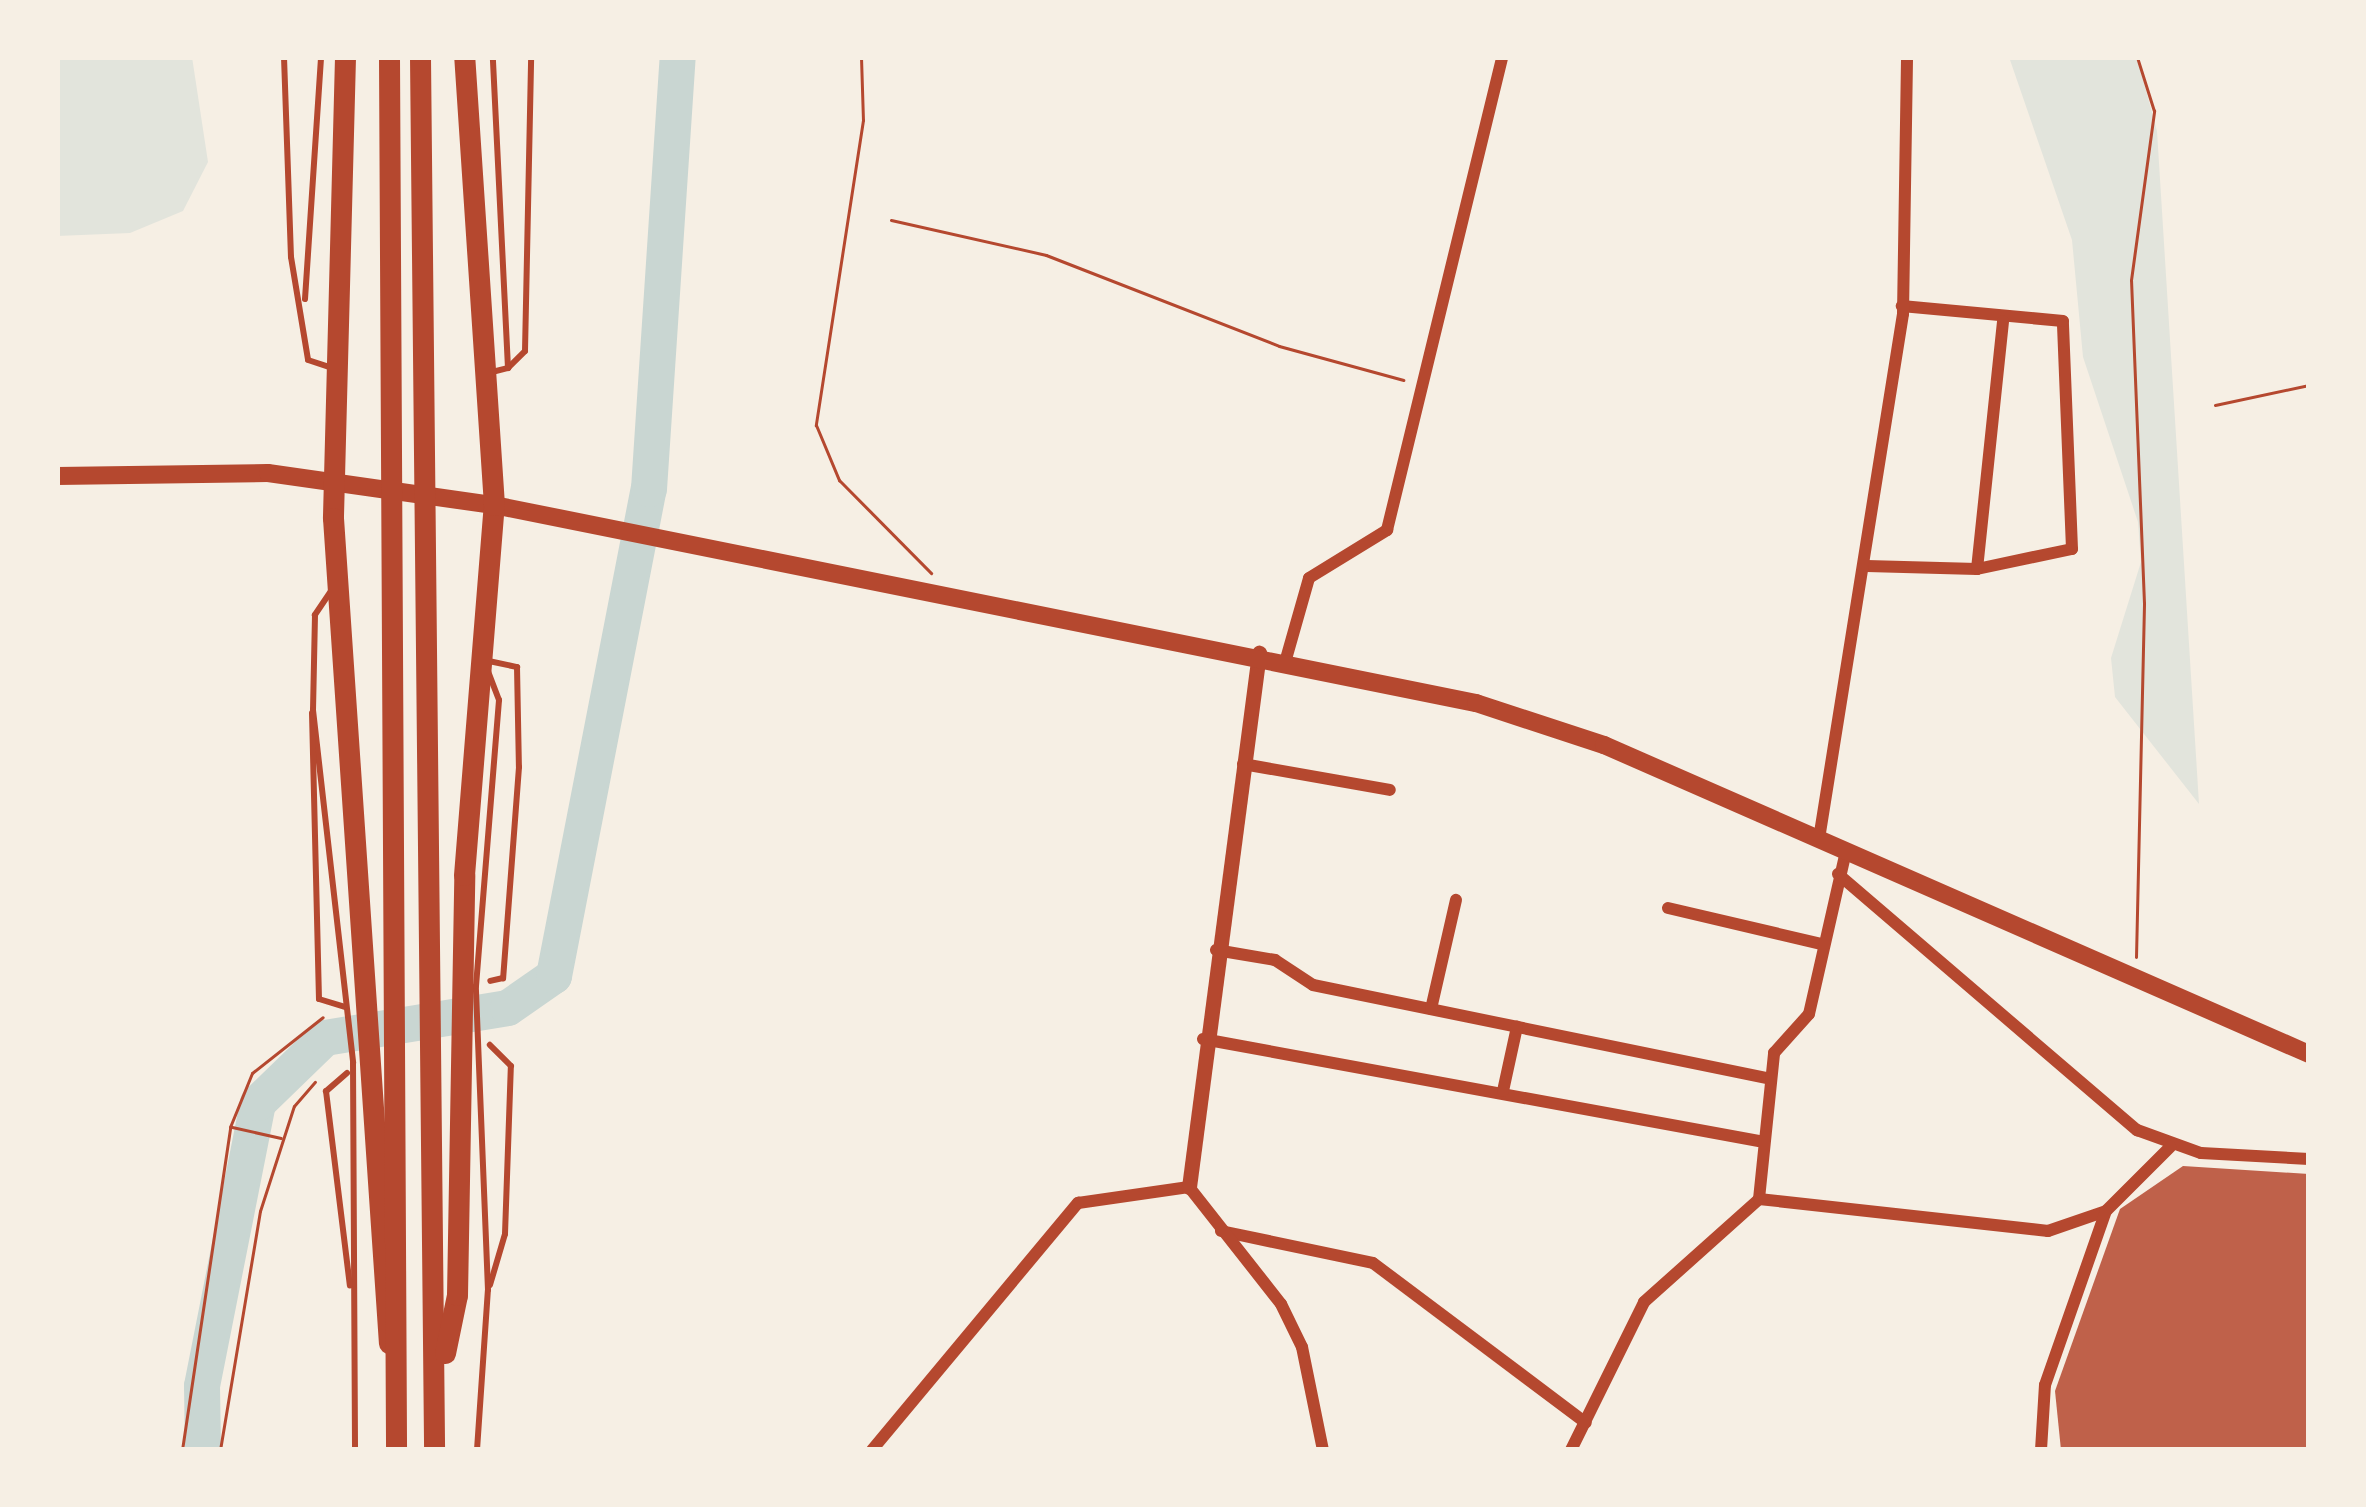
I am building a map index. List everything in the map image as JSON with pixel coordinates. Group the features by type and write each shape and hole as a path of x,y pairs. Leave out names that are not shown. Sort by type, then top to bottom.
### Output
{"highway":[{"path":"345,57 332,480 354,1009 363,1061 383,1308 399,1397"},
{"path":"389,57 399,1003 396,1450"},
{"path":"420,57 434,1450"},
{"path":"437,1395 457,1295 497,371 464,57"}],"main road":[{"path":"57,476 332,480 494,505 1259,652 1505,711 1819,839 2309,1054"}],"street":[{"path":"1286,658 1309,578 1387,530 1428,387 1502,57"},
{"path":"1819,839 1868,566 1902,306 1907,57"},
{"path":"1868,566 1977,569 2072,549 2063,321 2003,321 1902,306"},
{"path":"1977,569 2003,321"},
{"path":"1259,652 1203,1039 1189,1187 1302,1347 1323,1450"},
{"path":"1243,764 1390,790"},
{"path":"1571,1450 1644,1302 1759,1199 1759,1142 1774,1053 1809,1014 1846,851"},
{"path":"1838,874 2170,1147 2309,1159"},
{"path":"1431,1010 1456,900"},
{"path":"1668,908 1822,944"},
{"path":"1216,950 1431,1010 1769,1079"},
{"path":"1503,1091 1517,1027"},
{"path":"1203,1039 1759,1142"},
{"path":"2041,1450 2044,1385 2106,1211 2170,1147"},
{"path":"872,1450 1078,1203 1189,1187"},
{"path":"1759,1199 2048,1231 2106,1211"},
{"path":"1221,1231 1373,1263 1586,1423"}],"lane":[{"path":"284,57 291,257 304,306"},
{"path":"321,57 304,306 308,360 333,368"},
{"path":"493,57 497,371"},
{"path":"497,371 524,351 531,57"},
{"path":"313,710 354,1009 334,1010 319,999 313,710 315,615 337,582"},
{"path":"481,659 517,667 503,978 490,981"},
{"path":"468,1041 488,1290 478,1450"},
{"path":"488,1290 505,1234 511,1066 490,1045"},
{"path":"355,1450 352,1295 363,1061"},
{"path":"347,1072 334,1078 326,1091 337,1233 352,1295"}],"path":[{"path":"861,57 863,120 816,425 839,480 952,594"},
{"path":"2135,976 2144,603 2131,280 2154,111 2137,57"},
{"path":"891,220 1046,255 1279,346 1428,387"},
{"path":"2215,405 2309,385"},
{"path":"182,1450 230,1127 252,1073 334,1010"},
{"path":"220,1450 232,1333 282,1138 310,1084 334,1078"},
{"path":"230,1127 282,1138"}],"shaded area":[{"path":"57,57 192,57 208,162 183,211 130,233 57,236"},
{"path":"2009,57 2137,57 2157,131 2199,804 2115,697 2111,658 2141,562 2138,522 2083,357 2072,240"}],"building":[{"path":"2183,1166 2309,1174 2309,1450 2061,1450 2055,1391 2120,1209"}],"waterway":[{"path":"203,1450 202,1386 258,1103 325,1038 508,1008 554,976 649,489 678,57"}]}
